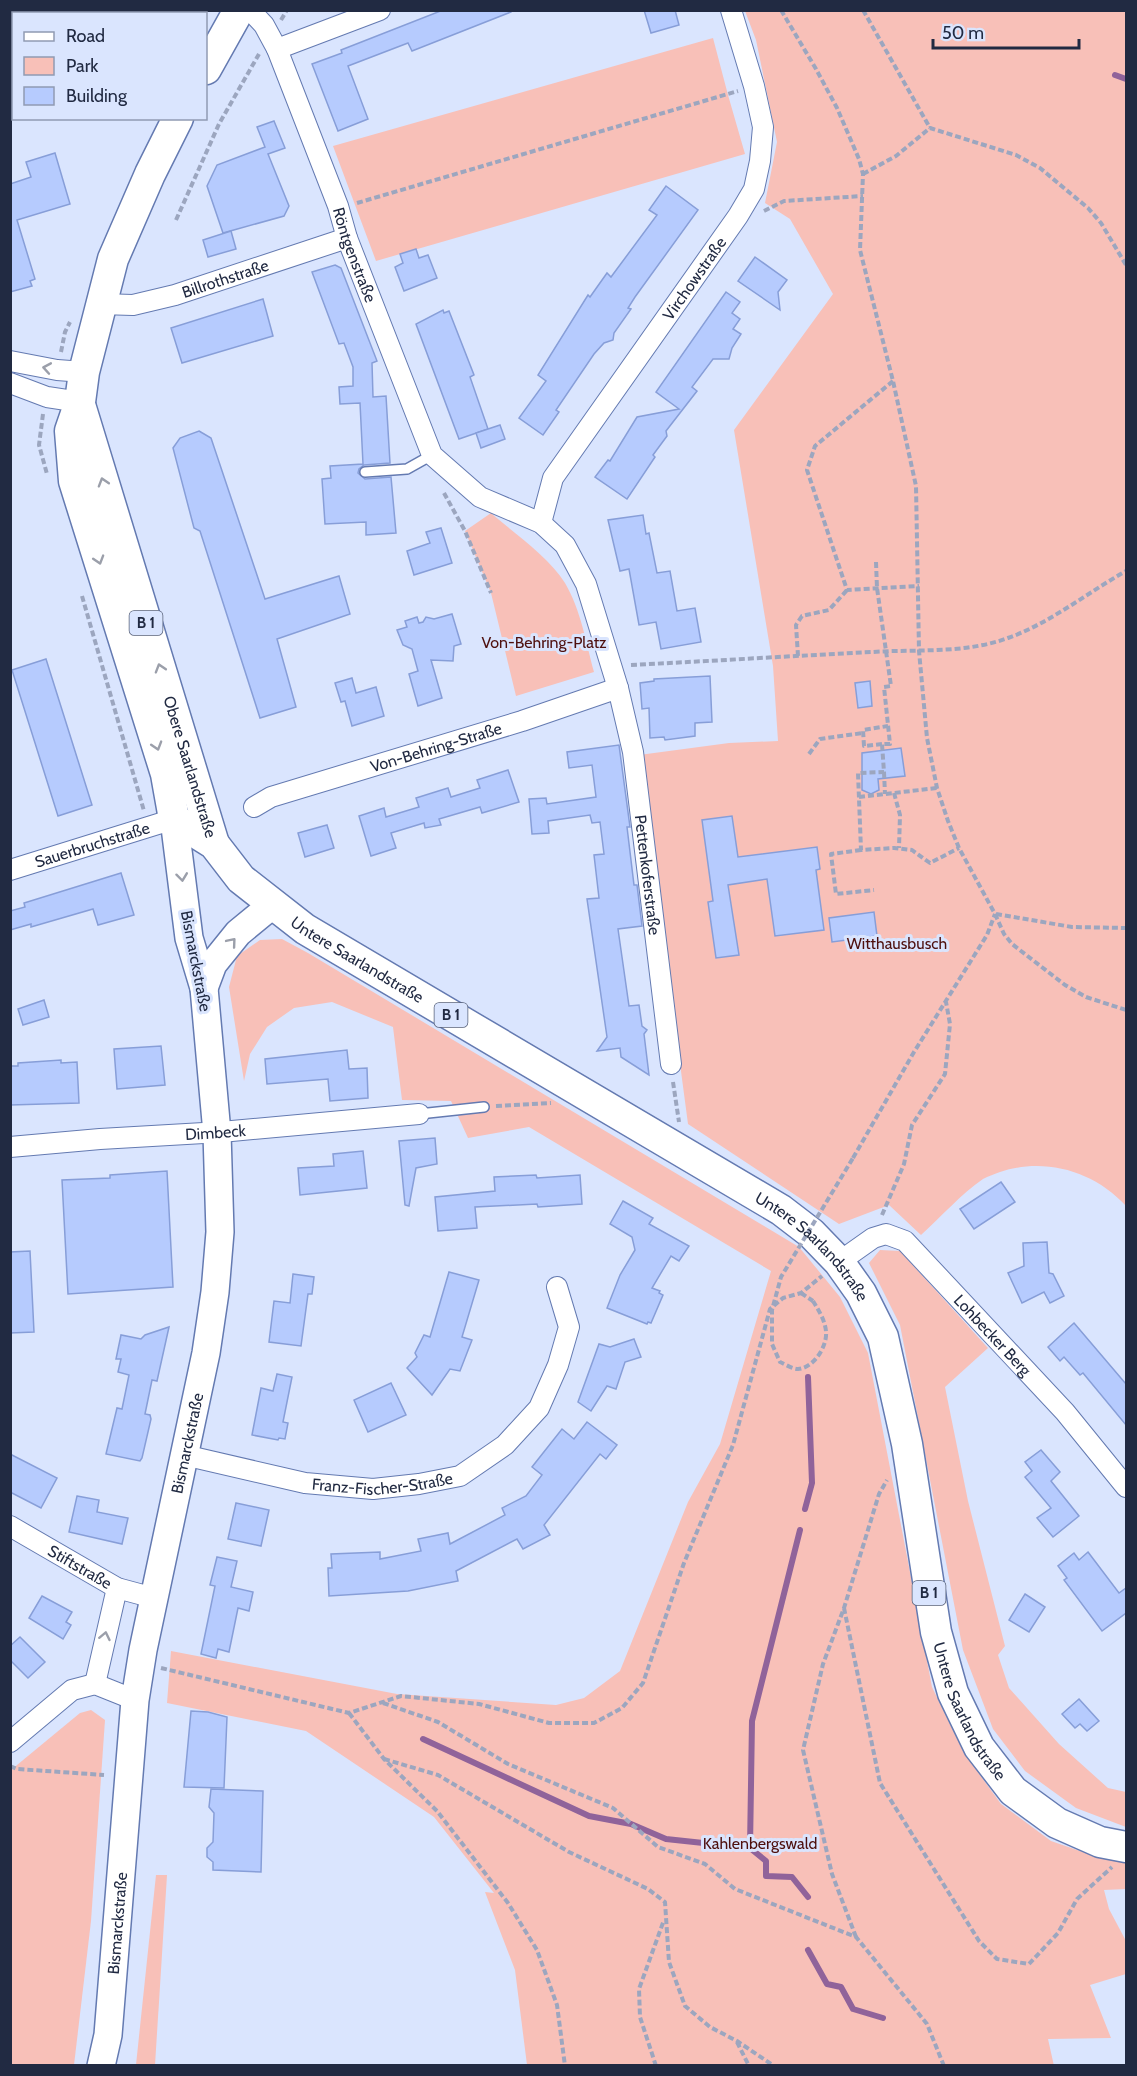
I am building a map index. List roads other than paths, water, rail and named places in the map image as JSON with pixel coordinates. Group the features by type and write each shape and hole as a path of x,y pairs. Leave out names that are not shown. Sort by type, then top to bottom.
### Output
{"main road":[{"path":"207,67 239,10"},
{"name":"Obere Saarlandstraße","path":"177,120 118,245 100,304 84,372 80,402 70,431 74,481 166,774 174,819 214,844"},
{"name":"Obere Saarlandstraße","path":"80,402 214,844"},
{"name":"Bismarckstraße","path":"101,2066 108,2035 135,1700 140,1663 206,1353 215,1292 220,1232 217,1133 204,988 189,938 174,819"},
{"name":"Untere Saarlandstraße","path":"214,844 241,879 305,929 781,1210 811,1233 839,1262 861,1293 883,1337 907,1444 936,1632 953,1693 979,1747 1013,1791 1057,1823 1100,1842 1122,1855"},
{"path":"204,988 213,964 238,933 272,905"}],"street":[{"name":"Röntgenstraße","path":"250,10 274,42 338,206 347,238 434,457"},
{"path":"274,42 380,10"},
{"name":"Virchowstraße","path":"541,523 553,478 738,216 754,189 760,161 763,127 754,86 731,10"},
{"name":"Billrothstraße","path":"100,304 133,305 175,295 347,238"},
{"path":"10,361 57,370 84,372"},
{"path":"10,383 47,398 80,402"},
{"path":"434,457 480,497 541,523 565,545 586,585 618,688"},
{"name":"Von-Behring-Straße","path":"254,807 271,797 522,721 618,688"},
{"name":"Pettenkoferstraße","path":"618,688 633,752 671,1064"},
{"name":"Sauerbruchstraße","path":"10,870 174,819"},
{"name":"Dimbeck","path":"10,1147 100,1139 217,1133 418,1114"},
{"name":"Lohbecker Berg","path":"839,1262 873,1238 886,1234 905,1241 1065,1412 1126,1487"},
{"name":"Franz-Fischer-Straße","path":"184,1455 305,1483 373,1489 419,1484 460,1476 505,1445 539,1408 558,1365 569,1327 557,1287"},
{"name":"Stiftstraße","path":"10,1526 117,1588 154,1598"},
{"path":"95,1684 117,1588"},
{"path":"10,1742 72,1690 95,1684 135,1700"}],"lane":[{"path":"365,472 407,469 434,457"},
{"path":"418,1114 484,1107"}],"waterway":[{"path":"1115,75 1126,79"},
{"path":"805,1509 812,1483 808,1377"},
{"path":"750,1848 752,1721 800,1530"},
{"path":"423,1739 589,1816 631,1824 666,1839 750,1848 766,1861 766,1876 792,1877 808,1897"},
{"path":"808,1950 827,1984 841,1987 853,2009 883,2018"}],"park label":[{"name":"Von-Behring-Platz","path":"544,642"},
{"name":"Witthausbusch","path":"897,943"},
{"name":"Kahlenbergswald","path":"760,1843"}]}
